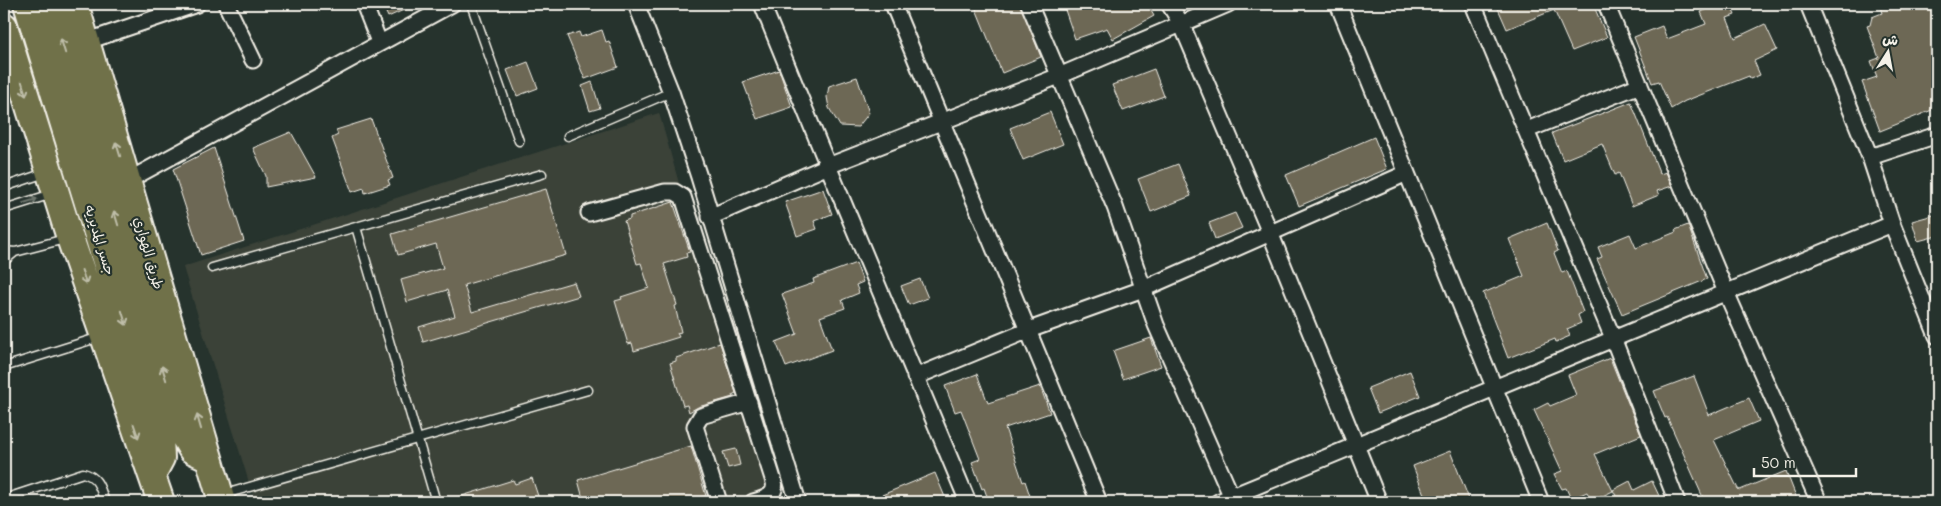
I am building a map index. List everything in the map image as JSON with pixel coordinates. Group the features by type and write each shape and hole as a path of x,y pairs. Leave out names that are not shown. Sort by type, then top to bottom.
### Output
{"highway":[{"name":"جسر المديريه","path":"27,4 160,438 161,458 152,475"},
{"name":"جسر المديريه","path":"50,4 183,434 192,450 209,458"},
{"name":"طريق الهواري","path":"75,4 221,499"},
{"path":"4,26 70,238 161,502"}],"street":[{"path":"85,42 197,4"},
{"path":"226,4 253,60"},
{"path":"364,4 379,42"},
{"path":"127,181 379,42 452,4"},
{"path":"636,4 671,92 798,502"},
{"path":"762,4 968,502"},
{"path":"893,4 1099,502"},
{"path":"1029,4 1115,208 1156,325 1228,500 1494,387 1892,224"},
{"path":"1169,4 1181,23 1270,235 1357,446 1378,502"},
{"path":"710,217 828,166 1059,76 1228,4"},
{"path":"1338,4 1541,502"},
{"path":"1473,4 1613,338 1677,502"},
{"path":"1606,4 1726,292 1819,502"},
{"path":"1808,4 1870,157 1892,224 1937,336"},
{"path":"1526,130 1640,85"},
{"path":"1870,157 1937,135"},
{"path":"915,377 1029,330 1143,289 1270,235 1407,173"},
{"path":"589,213 665,192 675,192 683,197 775,486 770,496 753,502"},
{"path":"719,502 695,426 696,422 701,416 749,402"}],"lane":[{"path":"470,4 519,141"},
{"path":"568,136 671,92"},
{"path":"212,268 542,174"},
{"path":"4,187 53,182"},
{"path":"4,209 53,182"},
{"path":"356,227 436,502"},
{"path":"4,251 15,252 70,238"},
{"path":"4,261 15,252"},
{"path":"4,367 104,336"},
{"path":"221,499 417,439 588,390"},
{"path":"5,502 13,496 83,472 95,478 105,502"}],"shaded area":[{"path":"659,113 766,489 722,502 255,502 183,267"}],"building":[{"path":"382,4 417,4 388,17"},
{"path":"974,4 1020,4 1041,57 1002,73"},
{"path":"1082,4 1147,4 1154,16 1113,39 1107,28 1075,39 1065,10"},
{"path":"1496,4 1593,4 1607,37 1572,51 1554,10 1507,29"},
{"path":"1720,4 1730,4 1735,15 1727,18 1735,38 1765,24 1777,50 1754,61 1760,75 1750,79 1749,76 1685,101 1671,109 1659,81 1652,83 1634,37 1662,26 1667,39 1706,24 1701,12"},
{"path":"1879,4 1929,4 1937,26 1937,108 1880,131 1862,82 1877,77 1871,61 1879,58 1867,26 1870,25 1872,17 1882,13"},
{"path":"602,30 606,42 609,41 618,67 585,79 567,36 579,32 581,37"},
{"path":"528,62 538,88 517,96 507,70"},
{"path":"1154,69 1164,96 1123,111 1112,85"},
{"path":"779,70 792,107 757,119 743,82"},
{"path":"857,77 869,113 858,127 840,126 829,108 827,97 829,86"},
{"path":"592,82 600,108 590,111 582,86"},
{"path":"1631,102 1660,174 1666,172 1672,186 1657,191 1659,195 1632,206 1619,173 1615,175 1602,144 1563,160 1552,133"},
{"path":"1050,112 1063,144 1023,160 1010,128"},
{"path":"371,119 393,178 388,180 390,185 365,193 364,188 352,192 332,138 338,135 336,130"},
{"path":"291,132 316,177 266,187 266,176 253,148"},
{"path":"1374,137 1387,169 1299,206 1286,175"},
{"path":"214,148 244,241 201,255 173,169"},
{"path":"1178,164 1191,196 1151,212 1138,179"},
{"path":"546,189 566,255 464,285 472,312 574,282 579,296 423,342 419,327 455,316 447,290 407,302 401,280 443,268 436,244 398,255 392,234"},
{"path":"823,189 832,214 814,221 817,229 797,236 785,202"},
{"path":"673,202 690,252 686,253 687,257 664,264 677,305 675,306 681,332 677,333 679,337 634,351 632,343 628,344 615,301 622,299 621,297 649,288 641,263 637,264 624,221 630,219 630,216"},
{"path":"1235,213 1242,228 1215,239 1209,223"},
{"path":"1937,214 1937,236 1918,241 1912,221"},
{"path":"1547,223 1558,251 1554,253 1562,273 1567,271 1583,312 1578,315 1581,323 1567,329 1570,336 1556,342 1555,339 1508,358 1483,293 1524,276 1509,239"},
{"path":"1688,225 1707,279 1622,314 1597,259 1602,257 1598,247 1630,234 1636,248 1676,232 1675,230"},
{"path":"856,263 863,282 856,285 859,293 842,300 845,308 820,317 832,350 786,367 776,342 797,334 782,294 814,283 813,279"},
{"path":"920,279 928,298 909,305 901,286"},
{"path":"1151,338 1161,366 1123,379 1113,351"},
{"path":"720,343 736,393 732,395 733,397 698,407 689,412 687,405 683,406 670,363 676,361 676,358"},
{"path":"1610,358 1641,435 1595,454 1613,491 1592,501 1587,492 1571,499 1566,488 1562,489 1554,474 1562,471 1534,410 1548,403 1550,406 1576,395 1568,375"},
{"path":"1410,371 1420,396 1378,413 1368,388"},
{"path":"977,374 988,403 1040,386 1050,413 1005,428 1023,482 1025,481 1032,502 989,502 984,488 982,489 972,462 980,459 961,410 955,412 945,386"},
{"path":"1694,376 1709,415 1749,398 1759,421 1714,440 1738,489 1740,490 1786,471 1797,499 1789,502 1705,502 1654,391"},
{"path":"691,446 706,496 685,502 584,502 578,480"},
{"path":"736,449 740,465 728,468 723,452"},
{"path":"1450,451 1469,499 1460,502 1427,502 1413,466"},
{"path":"935,473 947,502 865,502"},
{"path":"532,478 540,502 450,502 449,500 513,480 515,484"},
{"path":"1630,481 1634,490 1652,481 1662,502 1619,502 1613,490"}]}
